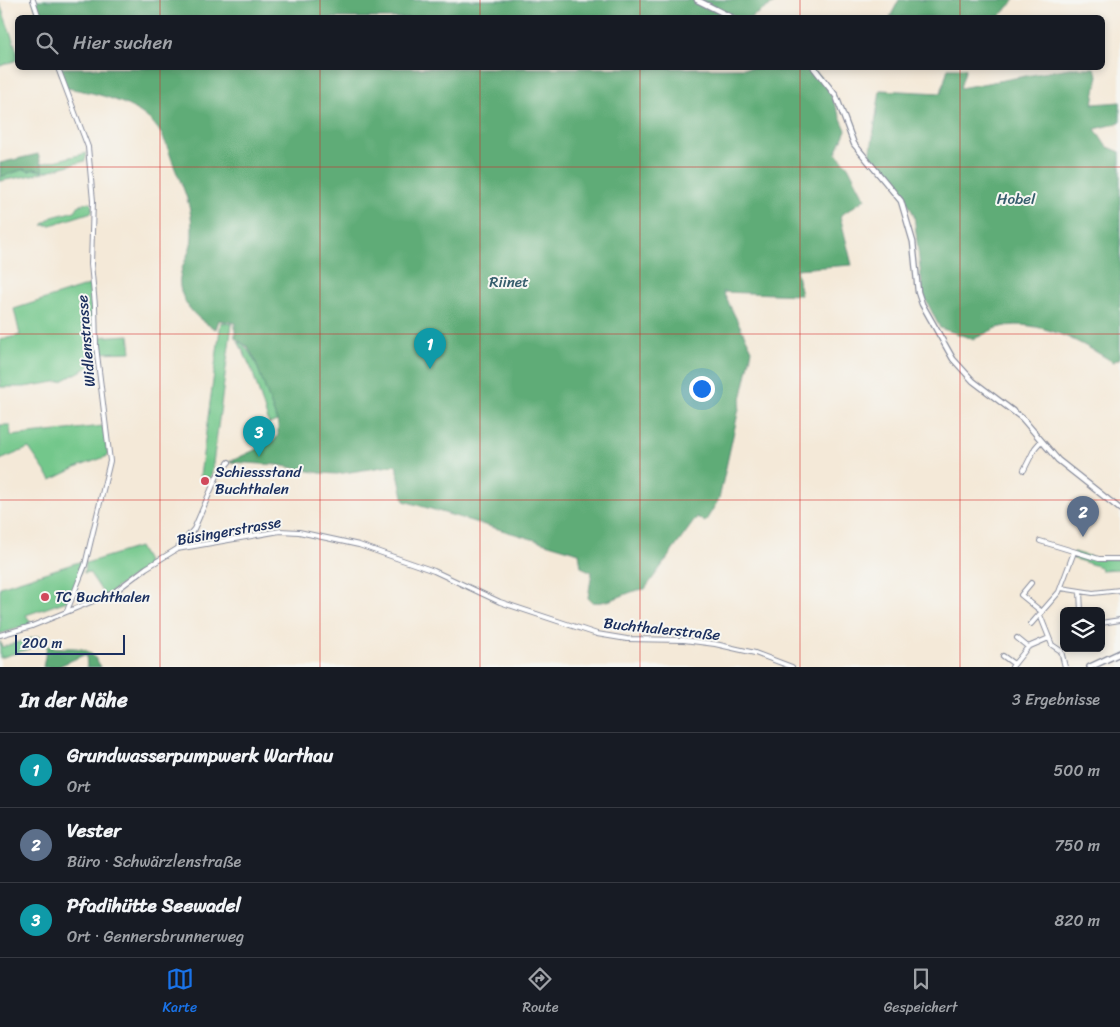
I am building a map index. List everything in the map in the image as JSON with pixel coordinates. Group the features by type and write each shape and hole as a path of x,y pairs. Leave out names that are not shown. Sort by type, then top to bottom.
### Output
{"main road":[{"path":"1090,667 1120,652"}],"street":[{"path":"33,0 38,15"},
{"path":"697,0 727,15"},
{"name":"Widlenstrasse","path":"59,70 88,147 93,201 91,264 96,346 110,461 85,565 67,611"},
{"path":"816,70 836,96 854,144 901,201 912,233 920,298 953,359 973,381 1022,418 1058,460 1120,509"},
{"path":"1024,470 1035,448 1041,441"},
{"path":"177,549 194,529 217,476 229,462"},
{"name":"Büsingerstrasse","path":"0,635 32,626 114,593 146,568 177,549 280,531 299,532 359,545 434,571 500,602"},
{"path":"1040,541 1106,560 1120,559"},
{"path":"1031,624 1061,588 1074,552"},
{"path":"1031,583 1021,595 1041,614 1052,646 1060,650"},
{"path":"1061,588 1103,594 1107,590 1120,590"},
{"path":"1080,592 1080,607"},
{"name":"Buchthalerstraße","path":"500,602 597,634 628,639 698,641 748,652 792,667"},
{"path":"1105,622 1120,620"},
{"path":"1017,638 1028,647"},
{"path":"1003,656 1013,665 1028,647 1049,638"},
{"path":"1061,652 1065,667"}],"green space":[{"path":"33,0 779,0 755,15 38,15"},
{"path":"899,0 1015,0 1001,15 891,15"},
{"path":"0,4 15,45 15,61 0,66"},
{"name":"Riinet","path":"59,70 814,70 826,84 846,130 836,153 848,166 865,199 840,216 852,265 796,269 801,295 723,292 752,350 719,499 705,522 697,517 645,589 606,601 592,602 588,598 592,572 581,567 579,553 404,501 396,465 337,474 320,473 278,465 229,462 274,441 278,435 278,424 255,360 248,347 235,338 235,323 219,320 216,329 210,326 193,312 182,294 180,280 182,267 190,249 192,227 186,195 166,144 154,124 133,108 106,97 66,88"},
{"name":"Hobel","path":"947,70 965,70 960,88 1058,70 1095,70 1098,75 1093,104 1120,102 1120,123 1095,129 1106,146 1120,152 1120,358 1113,362 1074,340 1045,329 1030,326 1015,325 1001,327 973,339 940,328 923,294 914,215 894,177 870,157 880,90 941,93"},
{"path":"87,153 85,161 33,175 0,181 0,177 24,169 42,171 41,164"},
{"path":"38,154 43,171 24,169 0,177 0,163"},
{"path":"89,202 92,204 92,212 51,225 42,225 52,217 75,211 79,205"},
{"path":"92,284 96,363 62,381 24,387 0,387 0,340 20,335 14,309"},
{"path":"221,322 232,324 211,478 200,476"},
{"path":"129,335 131,352 96,353 95,337"},
{"path":"238,341 245,346 257,365 277,421 269,424 252,370"},
{"path":"0,425 10,425 11,436 103,426 108,456 80,466 51,480 29,448 0,460"},
{"path":"139,547 149,565 105,596 89,572 84,573 86,563"},
{"path":"1074,552 1099,559 1120,559 1120,569 1101,570 1100,567 1072,558"},
{"path":"85,560 70,600 26,615 32,624 0,634 0,587"},
{"path":"39,636 44,644 0,658 0,641 2,647"},
{"path":"47,646 84,650 95,658 101,667 87,667 86,654 57,667 43,667"}],"place":[{"name":"Grundwasserpumpwerk Warthau","path":"430,369"},
{"name":"Pfadihütte Seewadel","path":"259,457"},
{"name":"Schiessstand Buchthalen","path":"205,481"},
{"name":"Vester","path":"1083,537"},
{"name":"TC Buchthalen","path":"45,597"}]}
